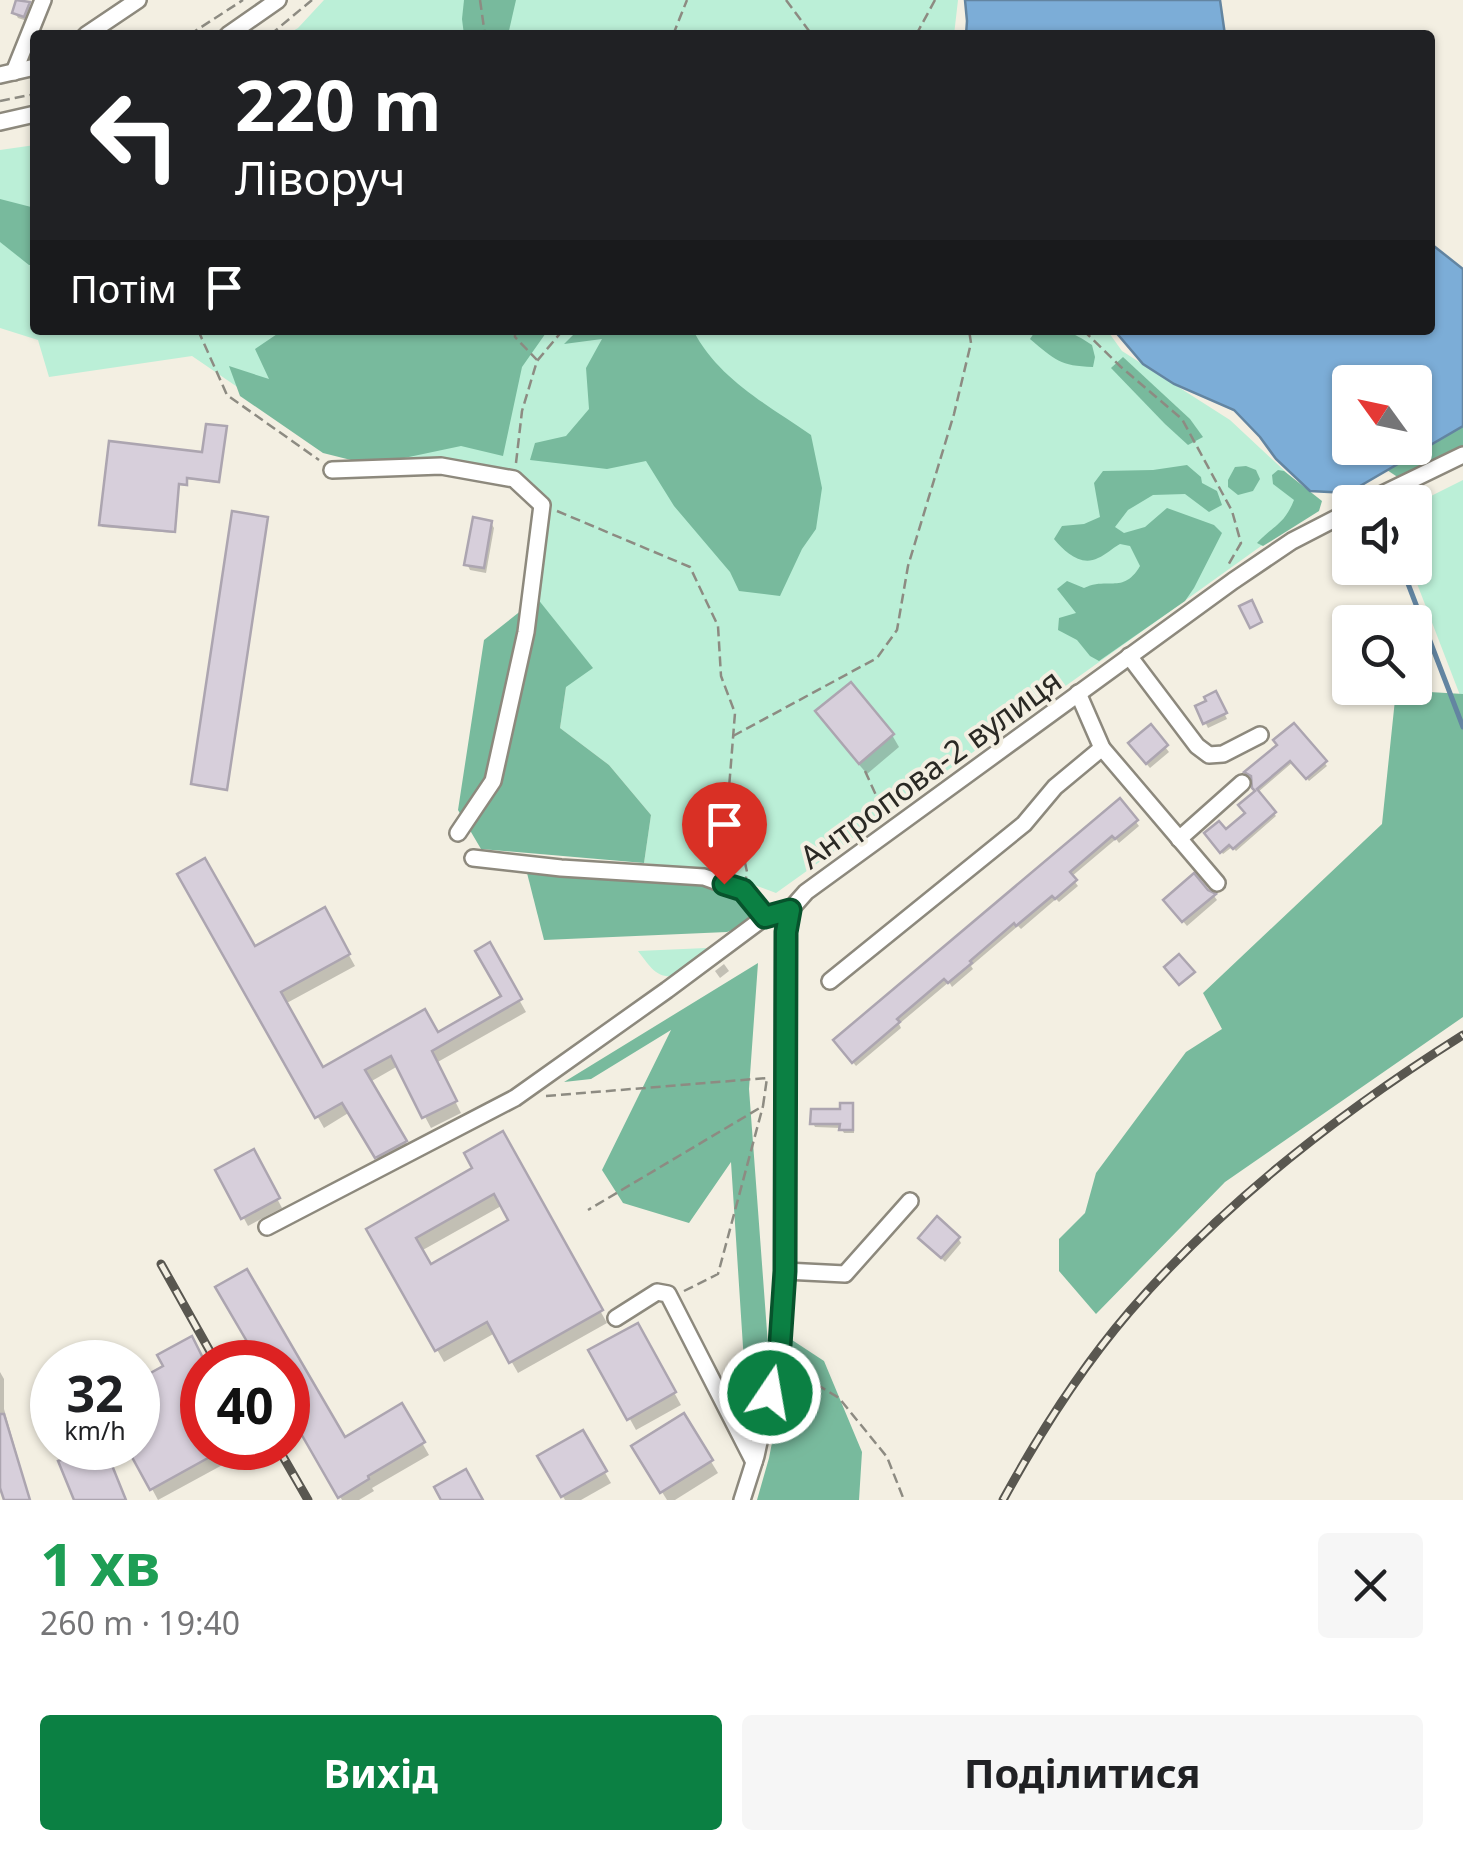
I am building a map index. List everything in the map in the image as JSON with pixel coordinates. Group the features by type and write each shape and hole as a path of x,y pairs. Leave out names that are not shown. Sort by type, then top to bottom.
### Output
{"street":[{"path":"7,74 43,0"},
{"path":"91,30 115,0"},
{"path":"94,30 138,0"},
{"path":"235,30 278,0"},
{"path":"0,122 30,115"},
{"path":"1400,485 1463,455"},
{"path":"332,470 441,466 514,480 542,504 526,632 493,781 458,834"},
{"name":"Антропова-2 вулиця","path":"742,1500 780,1345 785,1271 786,932 790,910 806,892 1233,581 1292,540 1332,520"},
{"path":"1129,656 1208,755 1223,754 1260,735"},
{"path":"1078,694 1102,748 1217,883"},
{"path":"830,981 1024,824 1055,788 1102,748"},
{"path":"1180,839 1242,783"},
{"path":"474,858 704,877 743,890 765,917"},
{"path":"267,1226 515,1098 765,917 790,910"},
{"path":"785,1271 846,1274 910,1201"},
{"path":"616,1318 657,1292 668,1294 754,1462"}],"path":[{"path":"197,30 243,0"},
{"path":"276,30 312,0"},
{"path":"480,0 484,30"},
{"path":"675,30 687,0"},
{"path":"786,0 808,30"},
{"path":"919,30 935,0"},
{"path":"0,102 30,95"},
{"path":"200,335 228,395 332,470"},
{"path":"516,335 538,361"},
{"path":"514,480 522,411 538,361 559,335"},
{"path":"733,736 877,658 896,630 908,566 954,414 969,335"},
{"path":"1088,335 1182,419 1232,511 1241,543 1226,567 1233,581"},
{"path":"542,504 690,567 718,626 721,676 735,714 729,788 747,872 743,890"},
{"path":"865,772 880,804 878,840"},
{"path":"515,1098 767,1078 718,1274 670,1298"},
{"path":"588,1210 763,1106"},
{"path":"776,1361 839,1398 887,1457 904,1500"}],"green space":[{"path":"324,0 958,0 955,30 295,30"},
{"path":"464,0 516,0 509,30 463,30"},
{"path":"30,146 30,335 1111,335 1122,351 1230,420 1320,504 776,893 716,871 644,863 651,815 609,765 560,728 566,687 537,598 548,501 514,469 340,457 192,356 49,377 38,340 0,328 0,150"},
{"path":"0,199 30,207 30,265 0,242"},
{"path":"276,335 544,335 522,367 503,456 461,446 371,465 323,453 240,396 229,366 269,379 255,349"},
{"path":"573,335 696,335 730,377 811,435 822,488 816,529 780,596 739,591 730,572 674,506 646,461 607,469 530,460 535,443 566,436 589,409 586,368 602,339 564,344"},
{"path":"1033,335 1077,336 1092,345 1093,367 1065,363 1030,339"},
{"path":"1123,357 1190,419 1203,437 1188,445 1165,424 1111,368"},
{"path":"1463,426 1463,447 1432,462 1432,444"},
{"path":"1187,465 1201,477 1202,483 1217,491 1222,505 1209,512 1185,494 1153,495 1128,510 1115,527 1124,533 1145,527 1167,508 1214,525 1222,533 1185,601 1099,661 1077,640 1058,630 1059,618 1076,613 1057,589 1067,581 1084,588 1121,583 1140,566 1130,546 1120,544 1101,557 1085,561 1068,553 1054,539 1062,526 1084,524 1100,517 1094,483 1103,471"},
{"path":"1396,465 1426,465 1399,478 1387,470"},
{"path":"1235,467 1256,470 1260,479 1253,491 1238,495 1228,487 1228,480"},
{"path":"1278,470 1322,501 1319,511 1263,546 1257,543 1282,520 1294,500 1273,484 1272,475"},
{"path":"1463,480 1463,703 1432,623 1432,605 1425,605 1418,585 1432,585 1432,496"},
{"path":"537,598 593,668 566,687 560,728 609,765 651,815 644,863 481,849 458,810 484,640"},
{"path":"1432,692 1463,694 1463,1017 1225,1182 1096,1314 1059,1271 1059,1239 1085,1213 1096,1173 1186,1052 1222,1029 1203,993 1382,824 1394,705 1432,705"},
{"path":"527,873 704,880 733,893 757,915 727,932 544,940"},
{"path":"638,951 708,951 675,976 654,970"},
{"path":"758,963 749,1089 768,1345 744,1362 731,1162 689,1223 623,1203 602,1170 671,1030 591,1079 564,1082"},
{"path":"792,1340 824,1361 862,1452 859,1500 757,1500"}],"water":[{"path":"965,0 1220,0 1224,30 966,30"},
{"path":"1435,247 1463,269 1463,426 1432,444 1432,365 1332,365 1332,465 1396,465 1362,485 1332,485 1332,492 1310,491 1234,410 1174,384 1143,364 1118,335 1435,335"}],"building":[{"path":"16,0 30,2 24,17 12,13"},
{"path":"206,424 227,426 219,482 187,478 187,485 179,484 175,532 99,525 109,441 202,452"},
{"path":"232,511 268,517 227,790 191,784"},
{"path":"473,517 492,521 484,568 464,565"},
{"path":"1252,600 1262,622 1250,628 1239,606"},
{"path":"851,682 894,734 859,764 815,711"},
{"path":"1216,691 1227,713 1203,724 1195,706"},
{"path":"1294,723 1327,761 1306,779 1290,761 1257,789 1276,812 1233,849 1229,845 1220,853 1204,833 1219,821 1226,829 1245,813 1238,805 1255,791 1251,776 1244,772 1277,745 1273,740"},
{"path":"1151,724 1168,745 1146,764 1128,743"},
{"path":"1120,798 1138,820 1115,839 1112,836 1070,872 1077,880 1055,899 1052,896 1016,926 1014,923 948,983 944,979 852,1063 833,1040"},
{"path":"205,858 255,946 325,907 350,954 281,992 323,1067 425,1009 438,1032 501,996 475,951 490,942 522,999 432,1051 457,1101 422,1118 391,1056 365,1070 407,1141 375,1158 342,1103 315,1118 177,874"},
{"path":"1194,873 1216,894 1182,922 1163,900"},
{"path":"1179,954 1195,972 1179,985 1164,967"},
{"path":"840,1103 853,1103 853,1130 839,1130 840,1124 810,1124 811,1109 840,1109"},
{"path":"503,1131 603,1310 509,1363 487,1322 435,1351 366,1229 472,1168 464,1153","holes":["494,1194 508,1220 431,1264 416,1238"]},
{"path":"254,1149 280,1198 241,1219 215,1170"},
{"path":"937,1216 960,1237 941,1258 918,1238"},
{"path":"247,1269 288,1340 246,1340 215,1287"},
{"path":"638,1323 676,1392 627,1420 588,1350"},
{"path":"180,1343 180,1470 186,1470 150,1490 139,1470 160,1470 160,1353"},
{"path":"310,1377 345,1437 402,1403 425,1442 338,1498 310,1449"},
{"path":"684,1413 713,1460 660,1493 631,1446"},
{"path":"0,1414 4,1414 30,1500 4,1500 0,1488"},
{"path":"583,1430 607,1471 561,1497 537,1456"},
{"path":"466,1469 483,1500 441,1500 434,1487"},
{"path":"62,1470 114,1470 126,1500 74,1500"}],"waterway":[{"path":"1409,585 1463,727"}],"railway":[{"path":"1003,1500 1078,1378 1166,1271 1286,1161 1373,1095 1463,1035"},
{"path":"161,1264 204,1340"},
{"path":"291,1470 308,1500"}],"route":[{"path":"724,884 743,890 765,917 790,910 786,932 785,1271 780,1345 770,1393"}]}
